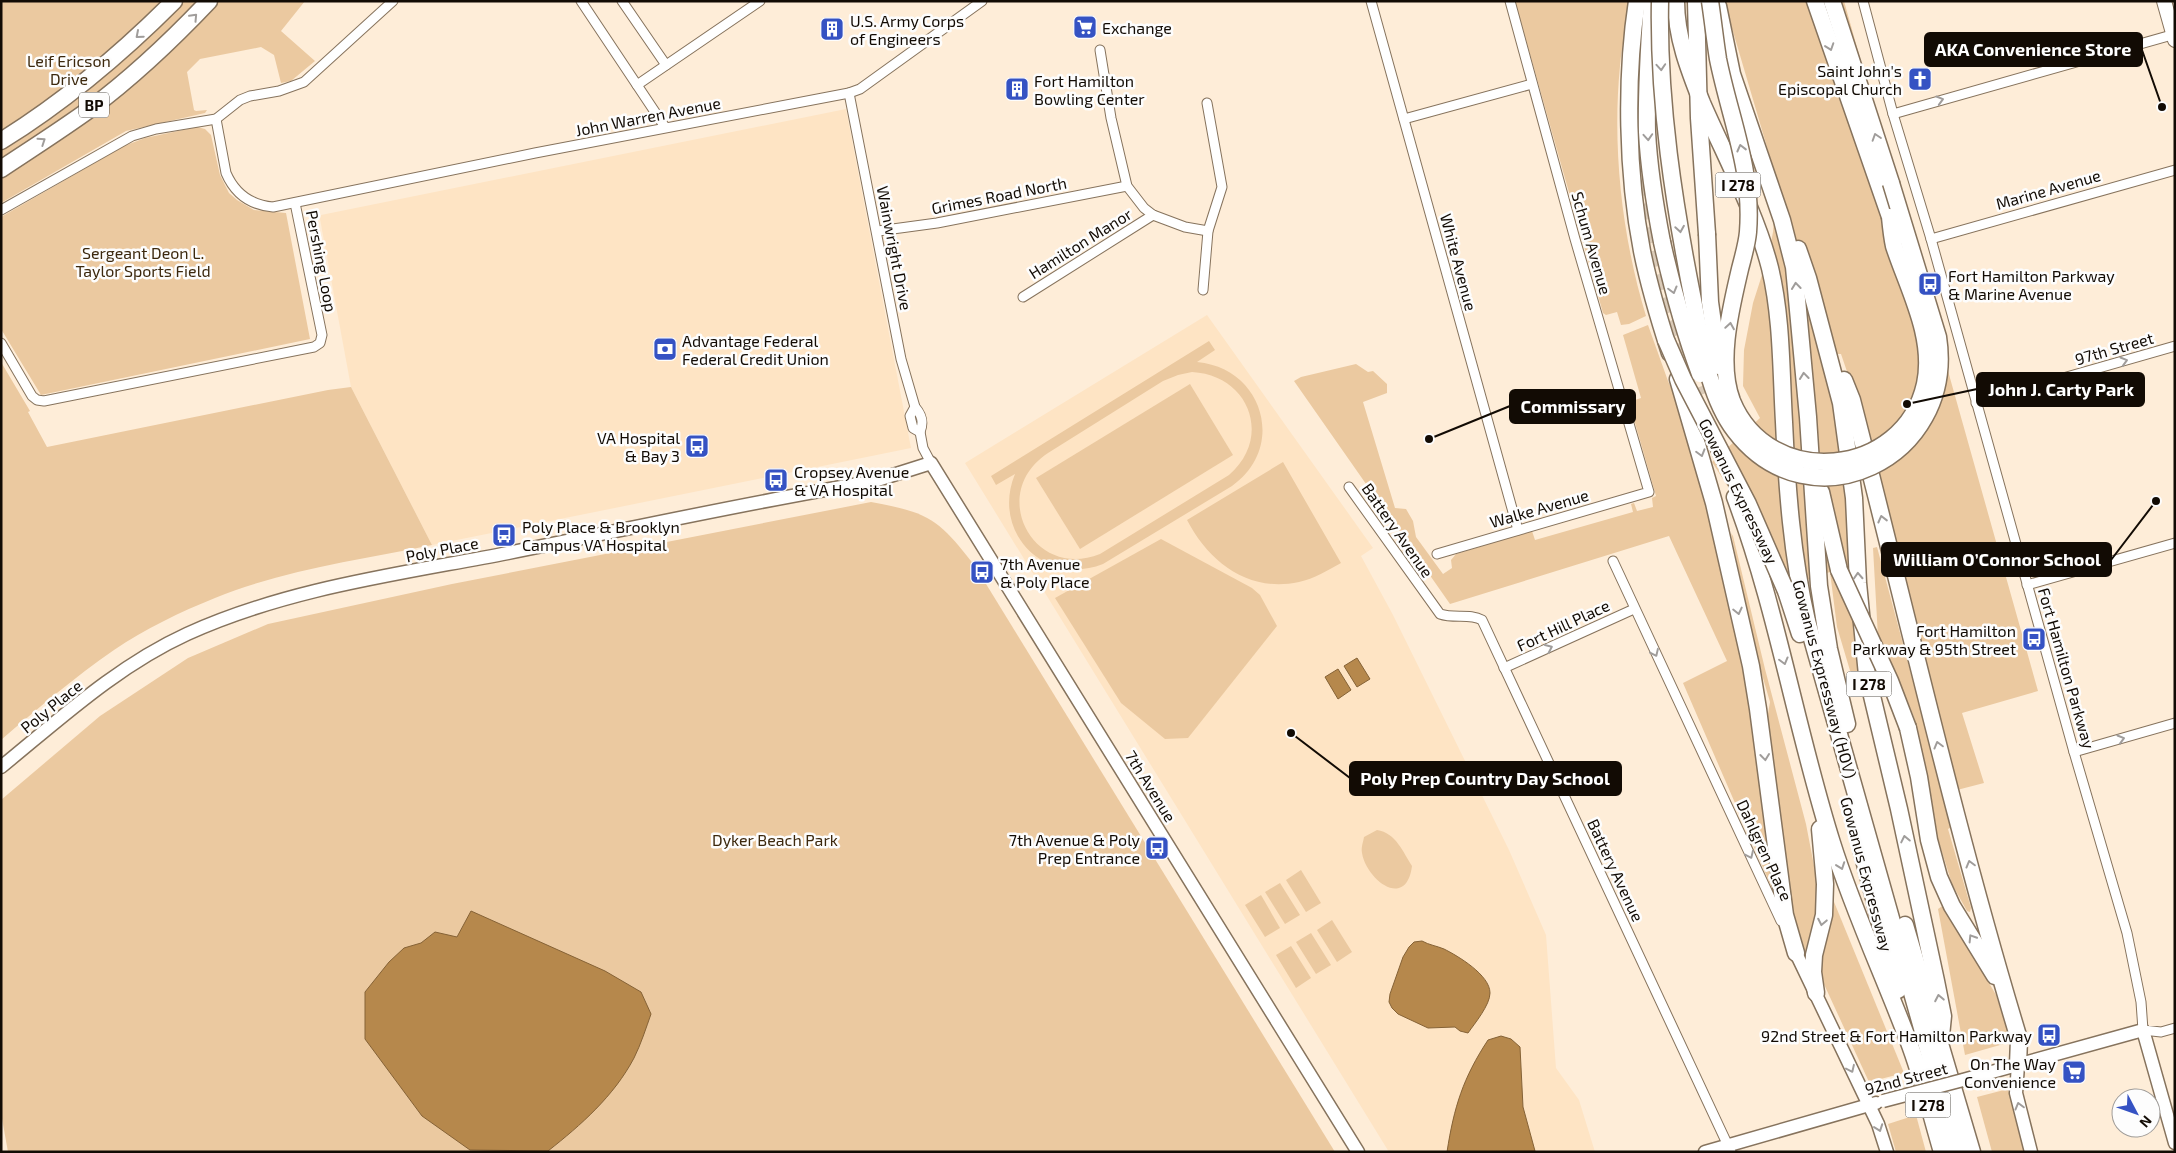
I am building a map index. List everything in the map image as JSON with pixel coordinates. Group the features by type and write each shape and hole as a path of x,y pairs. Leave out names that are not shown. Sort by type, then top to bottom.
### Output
{"highway":[{"name":"BP","path":"1,141 25,126 98,71 174,1"},
{"name":"BP","path":"1,168 90,108 135,72 179,33 209,1"},
{"name":"Gowanus Expressway","path":"1637,1 1630,95 1633,181 1642,250 1666,340 1683,380 1757,523 1786,591 1858,837 1916,1063 1942,1152"},
{"path":"1652,1 1647,69 1648,134 1652,190 1671,286 1687,338 1722,422 1736,442 1752,457 1785,475 1824,482 1846,481 1877,471 1904,453 1918,439 1930,421 1939,402 1946,372 1942,334 1914,245 1891,183"},
{"path":"1660,1 1660,67 1668,145 1682,242 1708,370 1722,409 1734,430 1755,452 1785,469 1810,475 1833,476 1854,473 1872,466 1891,456 1907,443 1922,423 1934,400 1940,363 1938,337 1891,183 1832,1"},
{"name":"Gowanus Expressway (HOV)","path":"1676,1 1679,30 1689,72 1760,235 1770,267 1778,308 1784,443 1796,576 1819,664 1957,1152"},
{"path":"1696,1 1699,118 1710,302 1721,377 1728,404 1740,426 1762,447 1780,458 1805,466 1819,468 1844,467 1858,463 1884,451 1892,445 1909,428 1923,406 1932,373 1930,341 1914,285 1815,1"},
{"path":"1710,1 1718,60 1743,156 1748,185 1748,233 1735,291 1726,348 1727,383 1736,410 1748,426 1766,443 1782,453 1805,461 1818,462 1857,458 1880,447 1896,435 1917,406 1927,372 1925,342 1894,243 1890,217"},
{"name":"Gowanus Expressway","path":"1718,1 1732,74 1784,230 1794,267 1808,417 1816,561 1829,649 1851,736 1972,1152"},
{"name":"Gowanus Expressway","path":"1724,1 1728,28 1748,105 1808,278 1841,403 1852,489 1867,675 1903,827 1943,1016 1940,1046"},
{"path":"1820,318 1852,400 1925,697 2006,995 2020,1039 2018,1065"},
{"path":"1666,340 1714,503 1758,709 1786,915 1796,953"},
{"path":"1808,417 1826,520 1839,570 1890,682 1908,728 1919,777 1929,840 1939,877 1952,906 2006,995"},
{"name":"Gowanus Expressway","path":"1735,498 1750,539 1832,843 1916,1063"},
{"path":"1812,770 1821,833 1825,884 1824,915 1814,955 1813,972 1816,993"}],"main road":[{"path":"2164,1 2174,36"},
{"name":"Poly Place","path":"1,767 68,711 131,665 187,634 240,611 319,590 423,568 871,482 931,463"},
{"name":"7th Avenue","path":"931,463 1358,1152"},
{"name":"Dahlgren Place","path":"1796,953 1878,1124 1887,1152"},
{"name":"92nd Street","path":"1705,1152 1729,1149 1869,1105 1999,1071 2143,1030"},
{"name":"Fort Hamilton Parkway","path":"2143,1030 2175,1143"},
{"path":"2018,1065 2016,1093 2031,1152"}],"street":[{"path":"1,210 132,136 156,129 216,119 240,100 250,96 279,91 304,82 341,51 393,1"},
{"path":"581,1 665,128"},
{"path":"622,1 666,64"},
{"name":"John Warren Avenue","path":"295,203 665,128 849,93 860,89 982,1"},
{"name":"White Avenue","path":"1371,1 1518,530"},
{"name":"Schum Avenue","path":"1510,1 1649,492"},
{"name":"Fort Hamilton Parkway","path":"1863,1 1893,114 1931,239 2074,752 2127,933 2141,1002 2143,1030"},
{"path":"637,85 756,2"},
{"path":"1893,114 2174,36"},
{"path":"1100,50 1111,118 1126,186 1144,208 1153,215 1185,227 1208,231"},
{"path":"1404,119 1532,84"},
{"name":"Wainwright Drive","path":"849,93 878,231 901,358 915,407 920,413 923,425 920,434"},
{"path":"1203,290 1208,231 1222,187 1207,103"},
{"name":"Pershing Loop","path":"1,343 32,396 37,400 44,401 314,347 320,343 322,335 295,203 273,207 262,206 252,203 236,190 226,173 216,119"},
{"name":"Marine Avenue","path":"1931,239 2175,170"},
{"name":"Grimes Road North","path":"878,231 937,224 1126,186"},
{"name":"Hamilton Manor","path":"1023,297 1153,215"},
{"name":"97th Street","path":"1976,403 2175,346"},
{"name":"7th Avenue","path":"920,434 923,448 931,463"},
{"name":"Battery Avenue","path":"1349,486 1440,614 1448,617 1475,616 1482,620 1729,1149"},
{"name":"Walke Avenue","path":"1437,554 1649,492"},
{"path":"2027,585 2175,543"},
{"name":"Dahlgren Place","path":"1613,561 1796,953"},
{"name":"Fort Hill Place","path":"1504,668 1634,608"},
{"path":"2074,752 2175,724"},
{"name":"92nd Street","path":"2143,1030 2161,1032 2175,1028"}],"shaded area":[{"path":"846,109 911,448 432,545 351,387 320,219 321,215"},
{"path":"1207,315 1373,548 1361,556 1393,615 1509,850 1546,935 1556,1068 1579,1100 1595,1152 1389,1152 965,463"},
{"path":"1357,658 1370,679 1357,687 1344,666"},
{"path":"1338,669 1351,690 1338,699 1325,677"},
{"path":"471,911 605,971 641,992 651,1014 634,1058 617,1085 573,1131 548,1151 470,1150 422,1116 365,1039 365,992 389,962 404,948 421,943 435,932 457,937"},
{"path":"1422,941 1444,949 1465,961 1479,973 1489,986 1488,1003 1468,1033 1460,1031 1455,1027 1428,1028 1398,1014 1389,1002 1403,957 1414,942"},
{"path":"1501,1036 1511,1039 1520,1047 1523,1107 1535,1151 1447,1152 1456,1107 1472,1067 1488,1040"}],"green space":[{"name":"Leif Ericson Drive","path":"1,1 305,1 281,31 315,61 291,81 281,83 274,55 261,47 200,59 187,72 194,110 207,110 205,113 126,131 1,203"},
{"path":"1515,1 1630,1 1620,66 1617,129 1618,160 1625,224 1646,316 1629,324 1621,325 1617,312 1606,315 1603,313"},
{"path":"1724,1 1844,1 2038,691 1962,713 1984,783 1957,790 1856,398 1841,354 1822,354 1842,440 1864,690 1857,694 1837,627 1830,572 1791,585 1712,462 1760,418 1743,386 1744,350 1753,303 1769,253 1773,232 1777,181"},
{"name":"Sergeant Deon L. Taylor Sports Field","path":"197,127 205,129 211,135 220,175 229,193 254,210 286,213 310,339 41,395 1,329 1,217 124,146 145,138"},
{"path":"1648,325 1668,381 1689,429 1711,509 1750,707 1757,765 1776,877 1774,893 1683,683 1727,661 1669,536 1450,604 1294,381 1301,377 1356,364 1368,372 1373,371 1387,384 1387,393 1363,402 1395,508 1406,509 1413,521 1416,537 1443,574 1452,568 1451,560 1456,554 1532,531 1535,540 1633,512 1631,504 1634,503 1637,511 1653,507 1652,498 1656,496 1629,402 1641,398 1623,335"},
{"path":"1209,341 1215,350 1197,362 1220,367 1238,378 1252,394 1260,412 1262,431 1259,451 1249,470 1232,486 1103,564 1081,569 1061,568 1043,561 1028,549 1017,534 1010,516 1009,495 1015,474 996,485 991,476","holes":["1192,372 1212,376 1228,384 1240,396 1248,410 1252,427 1250,443 1242,460 1229,475 1100,554 1076,559 1055,555 1038,544 1026,529 1020,510 1021,489 1030,470 1048,453 1163,381"]},
{"path":"1,362 30,411 28,412 47,447 328,390 351,387 432,545 267,580 241,588 189,609 150,628 114,650 42,705 1,740"},
{"path":"1190,384 1233,455 1080,549 1036,478"},
{"path":"1283,462 1341,563 1305,581 1280,584 1263,583 1232,571 1219,561 1196,535 1187,520"},
{"name":"Dyker Beach Park","path":"871,502 907,510 932,520 952,538 975,566 1335,1152 8,1152 1,1113 1,800 100,716 188,658 268,624 452,584"},
{"path":"1731,533 1806,824 1816,876 1817,909 1804,959 1792,924 1791,893 1766,725 1770,702 1756,654"},
{"path":"1161,539 1252,588 1260,595 1277,626 1188,738 1165,739 1121,703 1055,598"},
{"path":"1877,547 1952,827 1948,829 1971,908 1970,912 1967,911 1952,884 1938,839 1929,783 1914,717 1878,637 1873,548"},
{"path":"1377,830 1384,832 1394,839 1412,866 1408,879 1402,887 1395,889 1386,886 1378,880 1365,863 1362,851 1364,837"},
{"path":"1301,870 1321,903 1306,912 1286,880"},
{"path":"1280,883 1300,915 1285,924 1265,892"},
{"path":"1261,895 1280,928 1265,937 1245,905"},
{"path":"1832,897 1904,1073 1869,1082 1823,982 1818,963"},
{"path":"1944,905 1996,995 2007,1028 2012,1033 2014,1041 1965,1055 1938,909"},
{"path":"1332,920 1352,952 1337,962 1317,930"},
{"path":"1311,933 1331,965 1316,974 1296,942"},
{"path":"1291,946 1311,978 1296,988 1276,955"},
{"path":"2008,1089 2024,1152 1992,1152 1977,1097"},
{"path":"1916,1115 1926,1152 1896,1152 1888,1124"}],"tunnel":[{"path":"1641,36 1638,84 1638,131 1641,175 1657,263 1668,306 1698,396"}],"place":[{"name":"Exchange","path":"1085,27"},
{"name":"U.S. Army Corps of Engineers","path":"832,29"},
{"name":"Saint John's Episcopal Church","path":"1920,79"},
{"name":"Fort Hamilton Bowling Center","path":"1017,89"},
{"name":"AKA Convenience Store","path":"2162,107"},
{"name":"Fort Hamilton Parkway & Marine Avenue","path":"1930,284"},
{"name":"Advantage Federal Federal Credit Union","path":"665,349"},
{"name":"John J. Carty Park","path":"1907,404"},
{"name":"Commissary","path":"1429,439"},
{"name":"VA Hospital & Bay 3","path":"697,446"},
{"name":"Cropsey Avenue & VA Hospital","path":"776,480"},
{"name":"William O’Connor School","path":"2156,501"},
{"name":"Poly Place & Brooklyn Campus VA Hospital","path":"504,535"},
{"name":"7th Avenue & Poly Place","path":"982,572"},
{"name":"Fort Hamilton Parkway & 95th Street","path":"2034,639"},
{"name":"Poly Prep Country Day School","path":"1291,733"},
{"name":"7th Avenue & Poly Prep Entrance","path":"1157,848"},
{"name":"92nd Street & Fort Hamilton Parkway","path":"2049,1035"},
{"name":"On The Way Convenience","path":"2074,1072"}]}
